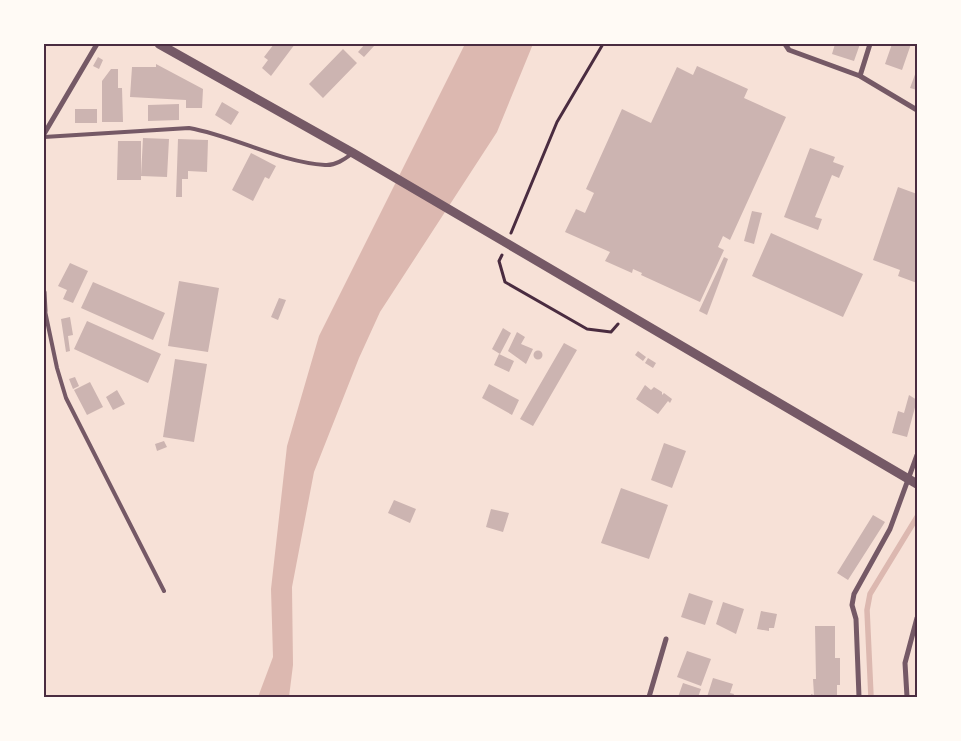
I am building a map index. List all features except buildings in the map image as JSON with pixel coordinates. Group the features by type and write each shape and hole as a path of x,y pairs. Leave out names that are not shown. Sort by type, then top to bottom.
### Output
{"street":[{"path":"44,135 97,44"},
{"path":"159,44 386,172 914,482"},
{"path":"785,44 789,50 860,76 917,110"},
{"path":"860,76 870,44"},
{"path":"44,292 45,311"},
{"path":"859,697 856,619 852,605 854,594 914,482 917,455"},
{"path":"907,697 904,663 917,618"},
{"path":"649,697 666,639"}],"lane":[{"path":"44,135 190,128 212,132 280,155 326,165 342,161 353,153"},
{"path":"45,311 57,368 66,398 164,591"}],"path":[{"path":"507,242 556,122 603,44"},
{"path":"503,252 499,261 505,282 587,329 611,332 627,314"}],"shaded area":[{"path":"465,44 533,44 497,132 380,312 359,358 314,472 292,587 293,665 289,697 258,697 273,657 271,589 287,446 319,336"}],"waterway":[{"path":"871,697 867,610 870,594 917,517"}]}
